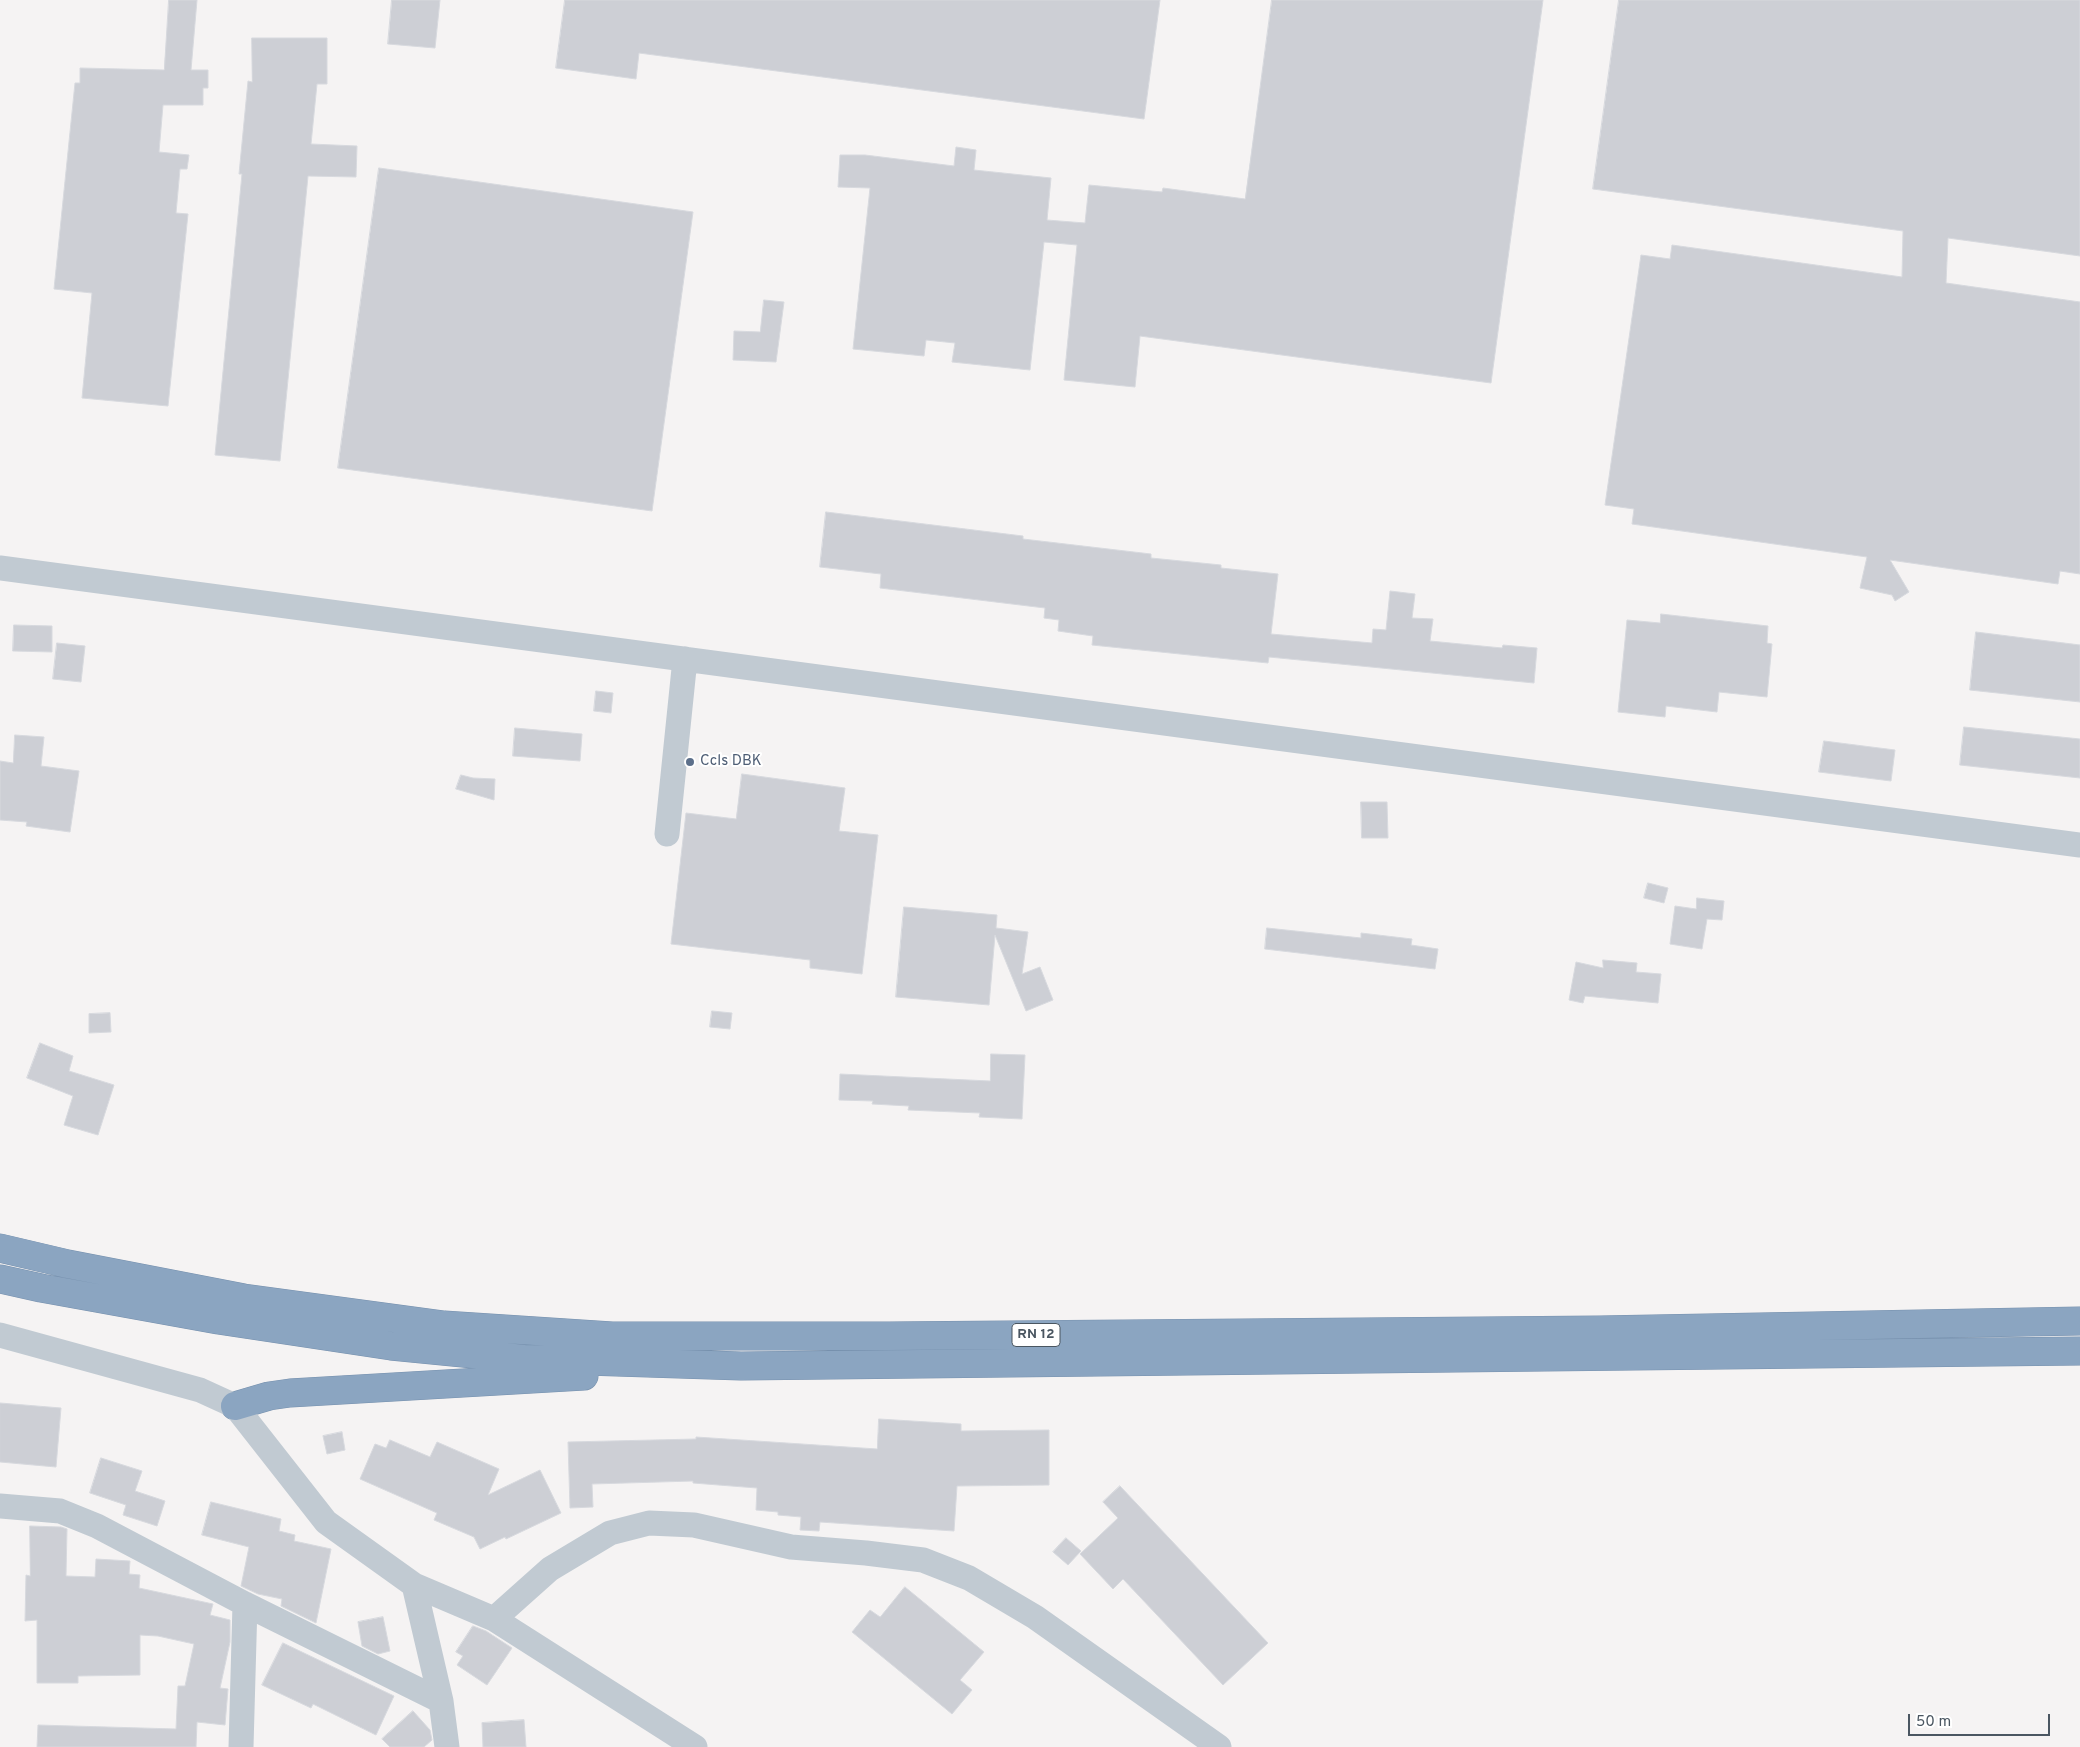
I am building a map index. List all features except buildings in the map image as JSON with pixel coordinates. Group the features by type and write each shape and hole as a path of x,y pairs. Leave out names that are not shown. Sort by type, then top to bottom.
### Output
{"highway":[{"name":"RN 12","path":"0,1248 68,1264 244,1298 444,1325 612,1336 899,1336 1580,1330 2080,1320"},
{"name":"RN 12","path":"0,1279 218,1320 391,1346 524,1359 751,1366 2080,1351"},
{"path":"235,1406 269,1396 290,1393 584,1376 630,1369 654,1362"}],"street":[{"path":"0,568 2080,846"},
{"path":"667,834 685,660"},
{"path":"0,1335 200,1390 235,1406 326,1522 414,1585 494,1619 695,1747"},
{"path":"0,1506 60,1511 97,1526 245,1604 441,1701"},
{"path":"494,1619 550,1569 610,1533 649,1523 694,1525 791,1547 923,1560 969,1578 1035,1617 1219,1747"},
{"path":"414,1585 441,1701 447,1747"},
{"path":"241,1747 245,1604"}],"place":[{"name":"Ccls DBK","path":"690,762"}]}
